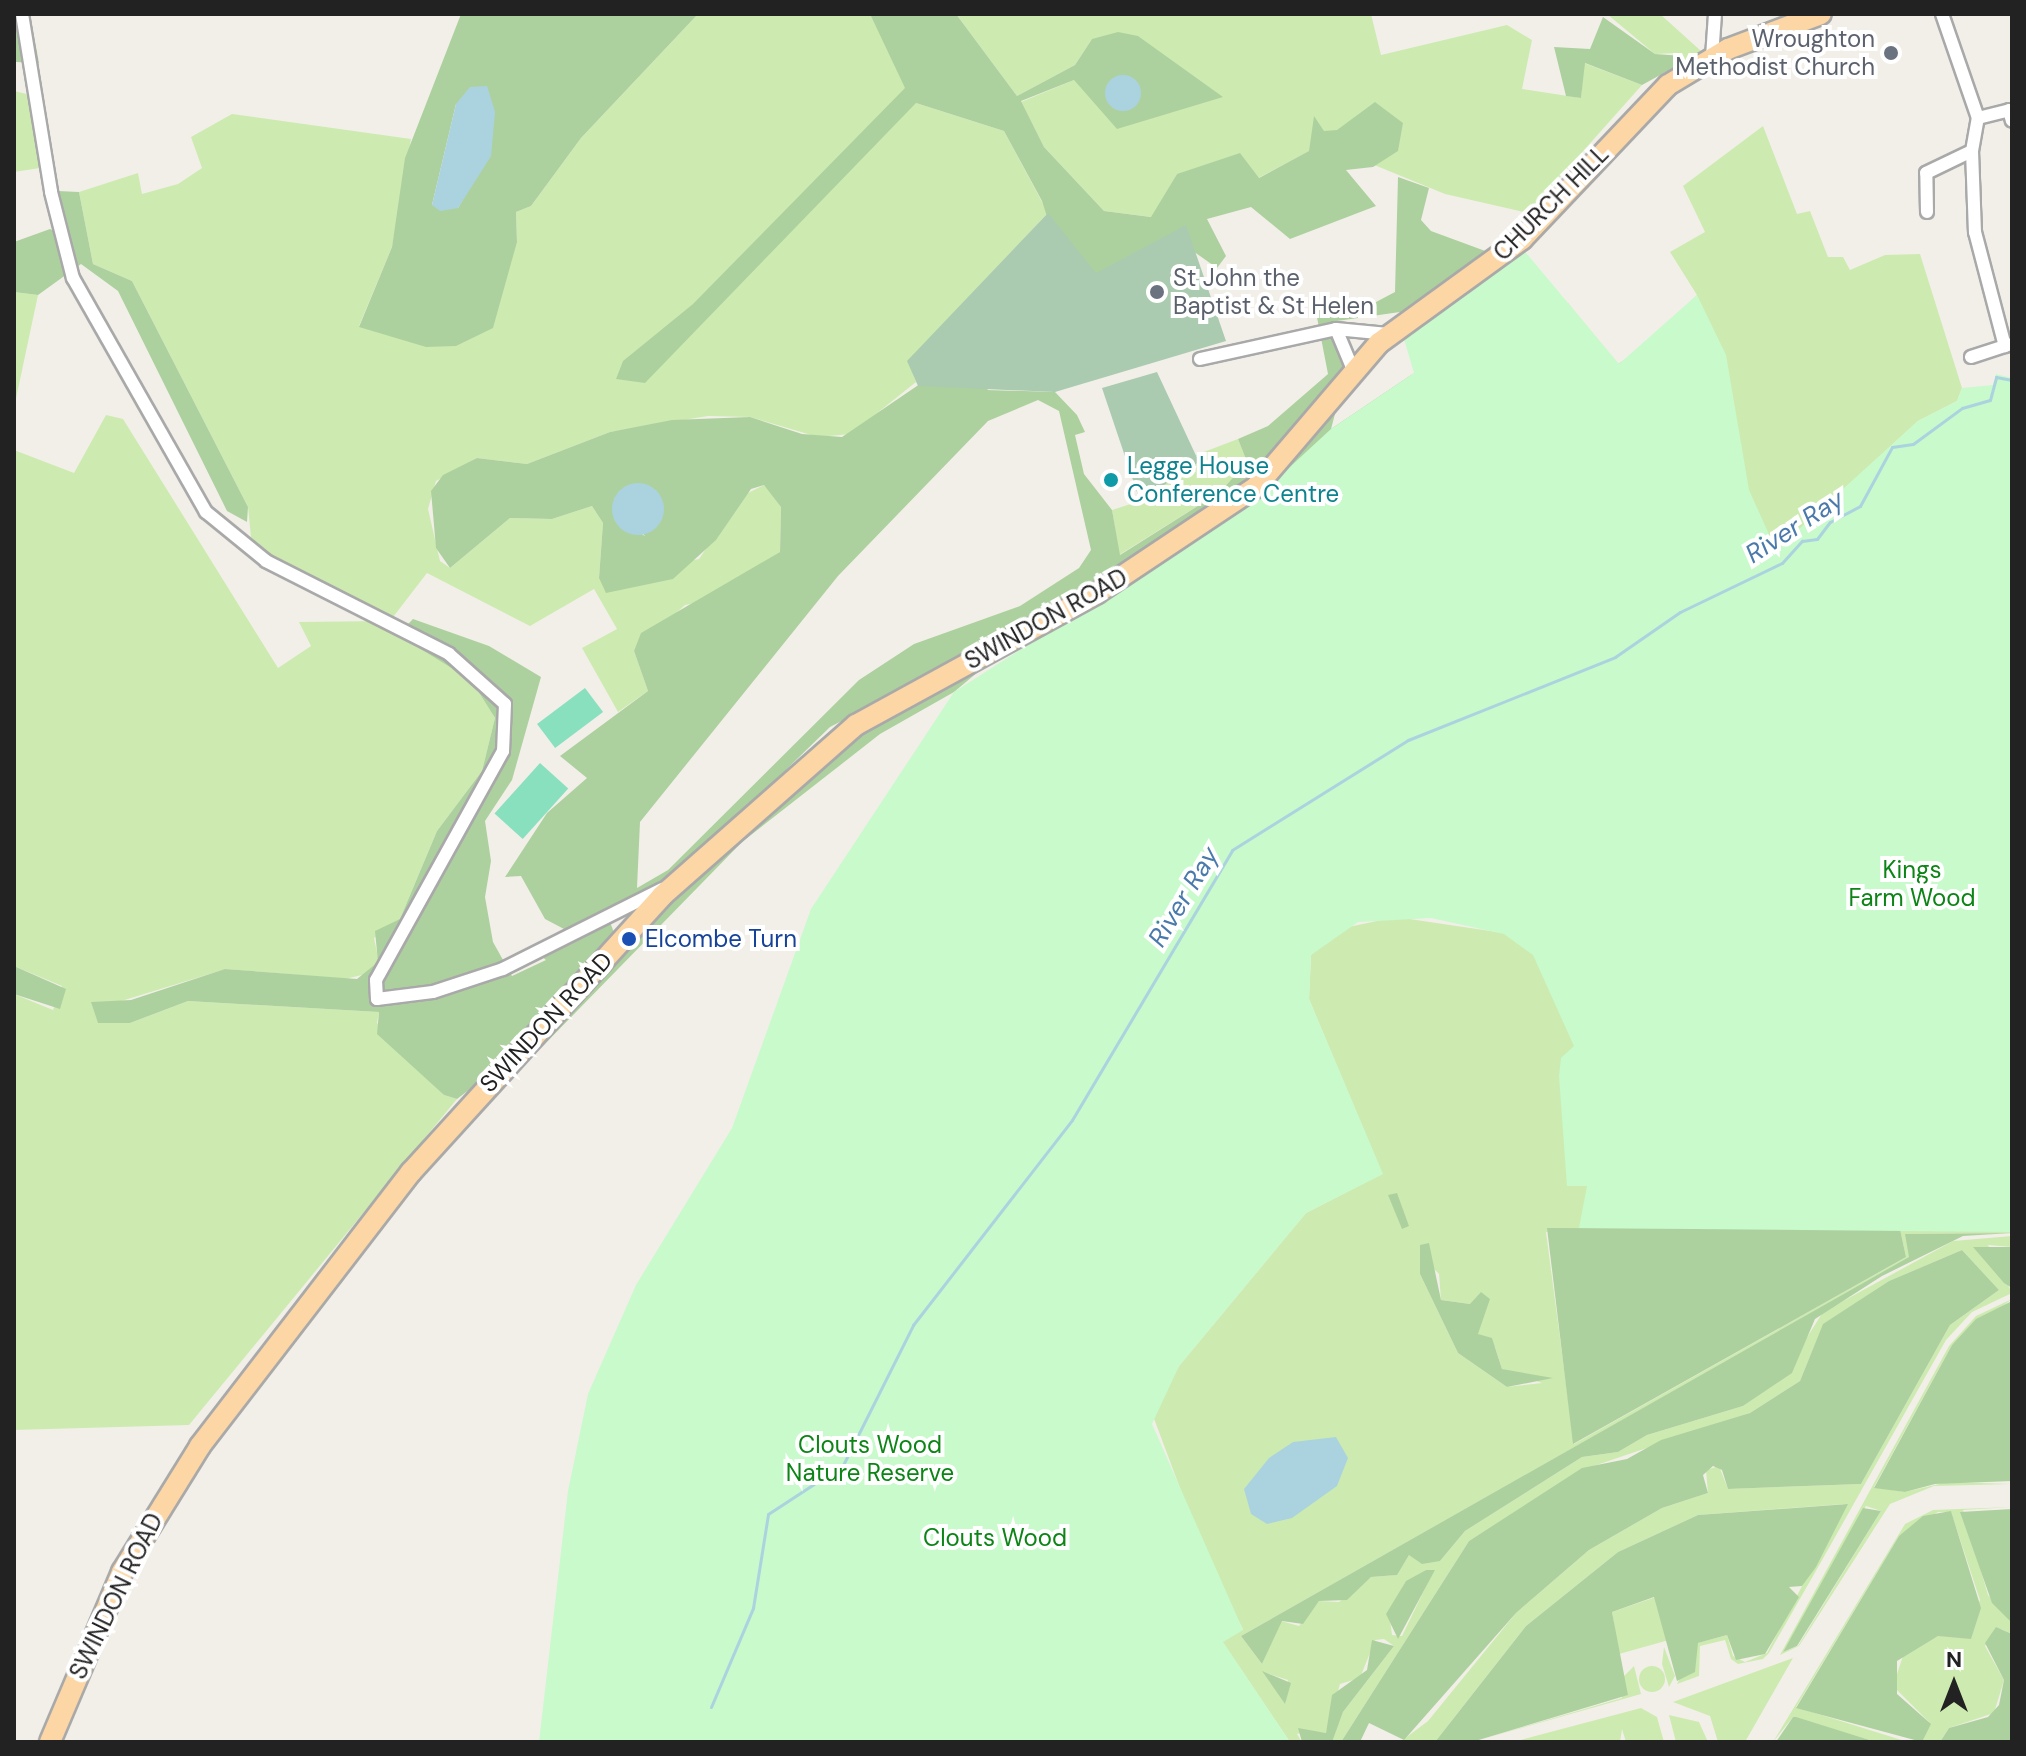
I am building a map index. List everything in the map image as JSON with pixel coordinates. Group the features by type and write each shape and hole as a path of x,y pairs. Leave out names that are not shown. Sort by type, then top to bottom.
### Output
{"main road":[{"name":"CHURCH HILL","path":"1370,353 1388,334 1506,253 1643,108 1709,59 1821,14"},
{"name":"SWINDON ROAD","path":"50,1742 122,1572 179,1475 386,1201 678,880 865,718 1097,593 1223,511 1277,468 1370,353"}],"street":[{"path":"22,14 51,192 73,278 206,512 266,561 449,654 505,704 503,751 376,980 377,999 433,992 503,969 678,880"},
{"path":"1709,59 1715,14"},
{"path":"1942,14 1978,118 1972,151 1975,232 2008,345 1971,357"},
{"path":"1978,118 2009,110 2012,121"},
{"path":"1927,212 1926,173 1972,151"},
{"path":"1336,329 1354,372"},
{"path":"1200,359 1336,329 1388,334"},
{"path":"610,916 625,936"}],"green space":[{"path":"14,14 30,14 39,63 16,62"},
{"path":"461,14 698,14 581,138 531,206 516,212 517,242 493,328 456,346 426,347 359,327 392,247 405,158","holes":["456,104 467,192 458,208 432,205"]},
{"path":"698,14 870,14 916,103 1004,131 1048,213 908,361 916,382 851,434 818,437 750,417 708,416 610,432 527,464 477,458 436,481 428,509 440,561 450,568 510,518 552,519 592,506 603,523 599,578 699,559 742,496 764,485 771,491 781,507 780,552 706,601 685,605 634,651 648,691 618,712 582,648 617,629 594,589 530,626 427,573 390,621 266,561 251,537 248,507 132,281 93,264 79,192 138,173 142,194 178,184 202,168 191,137 232,114 411,139 392,247 359,326 517,242 516,212 531,206 581,138"},
{"path":"870,14 956,14 1017,96 1075,65 1092,39 1118,32 1138,36 1223,97 1117,129 1074,80 1021,101 1044,147 1104,211 1151,217 1177,174 1240,153 1259,178 1309,151 1314,116 1324,131 1337,130 1375,102 1403,123 1398,151 1373,167 1346,170 1376,206 1290,239 1251,207 1207,219 1226,256 1217,268 1183,244 987,390 1055,392 1077,415 1085,432 1075,435 1084,474 1112,510 1120,555 1220,492 1247,462 1238,439 1268,426 1328,374 1315,307 1376,302 1395,292 1398,177 1429,188 1421,220 1431,231 1488,252 1407,311 1337,321 1335,342 1346,373 1331,429 1414,373 1257,513 1245,487 992,643 830,727 653,899 610,922 616,938 486,1077 457,1099 444,1095 377,1034 379,1012 188,1001 130,1023 98,1023 91,1002 131,1000 225,969 357,979 378,962 375,931 400,919 437,831 482,771 495,718 471,680 411,643 406,626 413,619 489,646 541,677 512,780 485,821 491,861 485,897 493,942 512,976 546,960 531,948 564,929 545,919 521,876 505,877 547,813 587,778 560,756 648,691 634,651 641,633 780,552 781,507 764,485 751,489 716,540 673,579 606,593 599,578 603,523 592,506 552,519 510,518 450,568 436,548 431,491 443,475 477,458 527,464 610,432 672,420 750,417 802,434 842,437 986,339 1060,257 1042,201 1004,131 916,103 645,383 616,379 623,361 693,304 905,88","holes":["1038,400 1059,411 1091,550 1079,568 1020,606 914,644 859,680 668,870 637,888 640,822 838,576 988,421","614,498 645,536 618,521"]},
{"path":"956,14 1371,14 1381,55 1507,25 1532,40 1522,89 1581,98 1584,63 1642,85 1528,213 1445,194 1323,144 1258,178 1177,174 1152,217 1104,211 1044,147 1021,102 1074,80 1092,39 1075,65 1017,96"},
{"path":"1607,14 1660,14 1701,51 1682,63 1676,53 1655,54"},
{"path":"1603,17 1655,54 1683,56 1682,63 1642,85 1585,63 1581,98 1566,96 1554,47 1590,49"},
{"path":"14,91 31,95 40,168 14,172"},
{"path":"1763,126 1797,214 1810,211 1828,257 1843,257 1850,270 1885,255 1920,254 1962,388 1957,401 1918,421 1780,547 1597,662 2012,965 2012,1233 1906,1234 1910,1257 1241,1636 1262,1664 1281,1621 1299,1626 1319,1601 1339,1602 1371,1577 1396,1575 1409,1555 1440,1561 1465,1531 1582,1457 1618,1452 1647,1435 1743,1406 1780,1380 1823,1312 1953,1241 2012,1236 2012,1247 1988,1245 2012,1293 1972,1312 1946,1340 1769,1653 1763,1659 1738,1664 1731,1659 1725,1640 1700,1646 1699,1676 1677,1684 1698,1643 1727,1635 1733,1656 1745,1662 1767,1653 1845,1504 1698,1515 1618,1552 1526,1626 1435,1742 1400,1742 1428,1721 1516,1613 1589,1550 1662,1508 1708,1493 1706,1470 1719,1466 1728,1489 1861,1484 1950,1325 1999,1290 1962,1250 1889,1281 1823,1325 1800,1381 1750,1413 1579,1471 1469,1541 1341,1742 1331,1742 1343,1712 1394,1646 1384,1639 1375,1640 1360,1678 1340,1684 1326,1733 1308,1731 1297,1734 1302,1742 1290,1742 1222,1641 1243,1629 1210,1568 1153,1416 1179,1366 1306,1213 1382,1174 1309,999 1311,955 1339,929 1396,917 1504,933 1568,303 1618,364 1641,348 1697,295 1670,252 1705,232 1683,186","holes":["1900,1229 1906,1257 1574,1444 1546,1232","1422,1257 1439,1274 1441,1300 1470,1304 1478,1334 1495,1347 1502,1369 1542,1383 1507,1387 1458,1353 1420,1274","1426,1570 1434,1570 1402,1636 1392,1635 1389,1611 1405,1583","1263,1672 1288,1680 1285,1704"]},
{"path":"58,191 79,192 93,264 132,281 248,507 247,522 227,511 118,291 81,264 38,295 14,292 14,242 50,229 70,238"},
{"path":"1048,213 1096,273 1186,225 1226,341 1055,392 918,386 907,361"},
{"name":"Clouts Wood Nature Reserve","path":"1522,248 1619,364 1697,295 1726,355 1749,490 1776,550 1918,421 1957,401 1962,388 1993,385 1996,374 2012,378 2012,1232 1579,1228 1587,1186 1567,1186 1559,1076 1561,1058 1574,1046 1533,955 1504,934 1431,918 1358,922 1311,955 1309,999 1383,1174 1306,1213 1179,1366 1152,1424 1243,1630 1223,1642 1290,1742 539,1742 568,1491 588,1394 636,1285 732,1128 811,909 954,692 1252,502 1331,429 1414,373 1402,332"},
{"path":"14,292 38,295 14,408"},
{"path":"1157,372 1199,462 1140,501 1102,388"},
{"path":"106,415 123,419 278,668 311,646 299,622 382,621 471,680 495,718 482,771 437,831 400,919 374,938 379,962 366,974 345,979 226,969 118,1002 98,1023 130,1023 188,1001 379,1012 377,1023 444,1095 457,1099 189,1425 14,1430 14,994 53,1010 62,986 14,966 14,450 74,473"},
{"path":"1238,439 1247,462 1220,492 1119,555 1112,510 1140,501 1199,462 1196,455"},
{"path":"997,656 954,692 880,734 742,842 495,1095 492,1088 612,956 841,743"},
{"path":"585,688 603,712 555,748 537,724"},
{"path":"540,763 568,788 523,839 494,814"},
{"path":"14,966 66,989 60,1009 14,994"},
{"path":"1397,1193 1409,1226 1402,1229 1388,1195"},
{"path":"1547,1228 1900,1229 1906,1257 1573,1444"},
{"path":"2012,1233 1963,1236 1882,1276 1815,1319 1792,1373 1743,1406 1647,1435 1618,1452 1582,1457 1465,1531 1440,1561 1422,1564 1409,1555 1397,1575 1371,1577 1347,1600 1319,1601 1303,1624 1282,1621 1262,1664 1241,1636 1909,1257 1905,1234"},
{"path":"1429,1243 1441,1300 1470,1304 1481,1292 1490,1299 1478,1334 1492,1338 1502,1369 1553,1378 1507,1387 1458,1353 1420,1274 1420,1245"},
{"path":"1973,1247 2012,1247 2012,1288 2004,1283"},
{"path":"1962,1250 1999,1290 1950,1325 1861,1484 1728,1489 1722,1470 1713,1466 1703,1475 1708,1493 1662,1508 1589,1550 1516,1613 1404,1740 1369,1723 1360,1742 1341,1742 1469,1541 1582,1468 1627,1459 1661,1440 1750,1413 1800,1381 1823,1324 1889,1281"},
{"path":"2012,1299 1952,1345 1874,1487 1905,1492 1948,1482 2012,1484 1934,1486 1890,1504 1799,1646 1780,1655 1949,1346 1976,1316","holes":["1866,1506 1881,1511 1798,1646 1783,1652"]},
{"path":"2010,1302 2012,1481 1935,1484 1905,1492 1874,1488 1952,1345 1976,1319"},
{"path":"1848,1504 1816,1567 1802,1586 1789,1587 1799,1597 1765,1654 1736,1660 1727,1635 1698,1643 1695,1672 1677,1681 1654,1597 1612,1612 1628,1695 1472,1742 1435,1742 1526,1626 1618,1552 1698,1515"},
{"path":"2012,1507 1963,1510 1988,1595 2012,1623 2012,1634 2001,1629 1985,1646 2004,1680 1994,1713 1949,1728 1940,1742 1922,1742 1929,1722 1893,1686 1904,1653 1938,1636 1964,1636 1980,1600 1951,1512 1938,1512 1899,1536 1796,1707 1908,1742 1876,1742 1793,1717 1773,1742 1905,1524 1933,1510"},
{"path":"1863,1508 1881,1511 1797,1646 1783,1652"},
{"path":"2012,1509 2012,1623 1992,1603 1960,1512"},
{"path":"1951,1511 1981,1608 1971,1639 1938,1636 1897,1661 1897,1694 1931,1724 1922,1742 1796,1708 1899,1536 1923,1516"},
{"path":"1426,1570 1435,1570 1398,1639 1386,1614 1406,1581"},
{"path":"1656,1597 1669,1640 1619,1654 1612,1612"},
{"path":"1996,1627 2012,1634 2012,1742 1940,1742 1949,1728 1988,1717 1999,1705 2004,1680 1985,1643"},
{"path":"1372,1640 1394,1646 1343,1712 1332,1742 1302,1742 1298,1728 1326,1733 1332,1695 1367,1670"},
{"path":"1664,1647 1675,1676 1669,1687 1662,1664"},
{"path":"1793,1658 1745,1742 1718,1742 1710,1716 1673,1702"},
{"path":"1634,1666 1641,1694 1472,1742 1622,1698 1622,1678"},
{"path":"1652,1666 1661,1670 1665,1679 1661,1688 1652,1692 1643,1688 1639,1679 1643,1670"},
{"path":"1262,1671 1291,1683 1285,1704"},
{"path":"1641,1708 1657,1717 1664,1742 1626,1742 1622,1729 1620,1742 1513,1742"},
{"path":"1669,1715 1699,1722 1708,1742 1676,1742"},
{"path":"1796,1717 1876,1742 1776,1742"}],"water":[{"path":"1123,75 1136,80 1141,93 1136,106 1123,111 1110,106 1105,93 1110,80"},
{"path":"487,86 495,112 491,156 458,208 440,211 432,205 456,104 470,87"},
{"path":"638,483 656,491 664,509 656,527 638,535 620,527 612,509 620,491"},
{"path":"1336,1437 1348,1458 1337,1486 1292,1518 1267,1524 1251,1514 1244,1489 1269,1458 1293,1442"}],"waterway":[{"name":"River Ray","path":"711,1707 753,1608 768,1514 843,1465 913,1325 1072,1120 1232,850 1408,740 1615,657 1680,612 1782,563 1802,541 1817,539 1830,522 1860,506 1892,447 1913,444 1962,408 1990,400 1996,377 2012,380"}],"place":[{"name":"Wroughton Methodist Church","path":"1891,53"},
{"name":"St John the Baptist & St Helen","path":"1157,292"},
{"name":"Legge House Conference Centre","path":"1111,480"},
{"name":"Elcombe Turn","path":"629,939"}],"park label":[{"name":"Kings Farm Wood","path":"1912,884"},
{"name":"Clouts Wood","path":"995,1538"}]}
